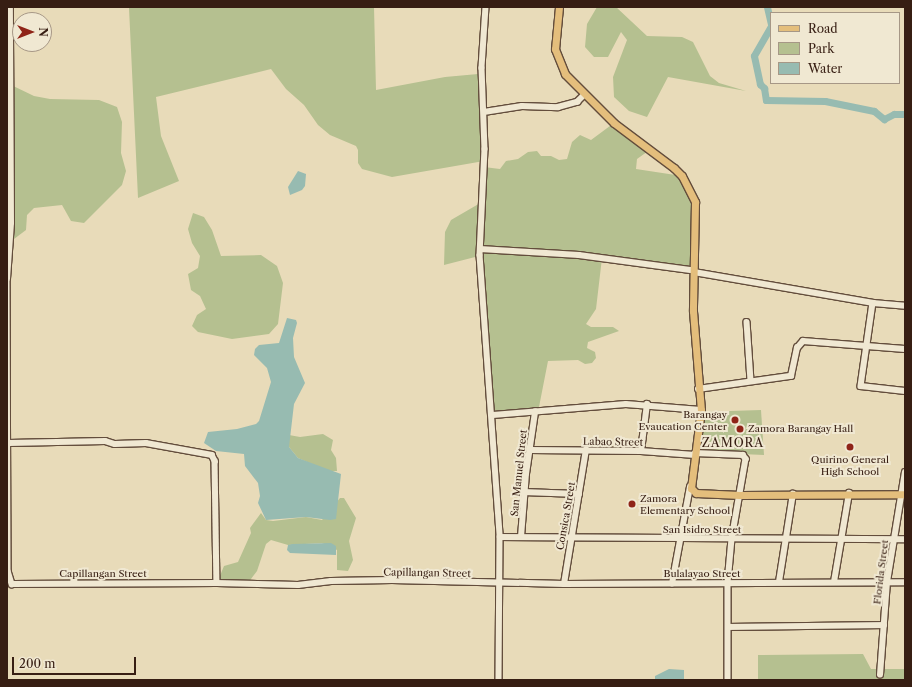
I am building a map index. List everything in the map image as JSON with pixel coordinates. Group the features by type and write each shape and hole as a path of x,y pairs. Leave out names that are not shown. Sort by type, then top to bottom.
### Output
{"main road":[{"path":"559,7 555,49 557,59 564,74 614,123 682,176 695,202 692,271 693,311 698,389 701,410 690,487 696,493 740,495 849,493 903,494"}],"street":[{"name":"Capillangan Street","path":"10,7 11,223 7,287 9,443 8,571 12,584 217,583 298,586 331,582 392,580 499,583"},
{"path":"486,7 482,68 484,112 480,249 493,415 500,537 499,680"},
{"path":"484,112 522,106 558,107 576,102 584,95"},
{"path":"480,249 579,255 692,271 873,303 905,306"},
{"path":"873,303 861,386 905,391"},
{"path":"746,322 751,380"},
{"path":"698,389 751,380 791,376 797,348 803,340 868,344 905,349"},
{"path":"493,415 647,404 701,410"},
{"path":"641,451 647,404"},
{"name":"San Manuel Street","path":"521,537 524,492 535,412"},
{"path":"9,443 105,441 115,444 146,443 212,455 216,461 217,583"},
{"name":"Labao Street","path":"530,450 641,451 745,456 740,495"},
{"name":"Consica Street","path":"564,584 586,450"},
{"name":"Florida Street","path":"880,675 887,582 893,539 903,494 905,472"},
{"path":"672,584 678,539 690,487"},
{"path":"524,492 579,494"},
{"path":"834,582 840,538 849,493"},
{"path":"779,582 788,539 793,494"},
{"path":"728,680 728,583 732,539 740,495"},
{"name":"San Isidro Street","path":"500,537 905,539"},
{"name":"Bulalayao Street","path":"499,583 672,584 905,582"},
{"path":"729,627 884,625"}],"green space":[{"path":"374,7 376,90 445,77 478,74 482,77 484,161 392,177 362,169 358,163 358,150 356,146 330,135 318,125 304,105 286,89 271,69 156,97 161,136 179,181 138,198 129,8"},
{"path":"597,7 616,7 647,36 682,37 693,42 710,76 719,83 746,91 668,77 647,117 629,111 614,97 613,77 627,40 621,32 608,57 594,57 585,47 587,24"},
{"path":"7,83 34,96 50,99 99,100 117,107 122,122 121,153 126,171 122,185 84,223 71,221 62,205 34,208 27,215 26,230 10,242 7,242"},
{"path":"614,123 651,149 637,159 636,169 682,176 695,202 694,272 602,258 596,309 586,324 591,327 613,327 619,331 588,342 587,348 595,352 596,358 592,363 585,364 578,360 548,361 539,407 493,415 479,256 444,265 445,232 451,220 482,202 484,167 500,169 506,161 518,159 528,152 537,151 541,156 551,156 559,160 567,159 572,142 580,135 591,140"},
{"path":"193,213 204,217 212,230 221,256 261,255 277,266 283,283 278,324 269,334 232,339 198,332 192,326 197,315 206,309 200,296 191,290 188,274 198,268 200,256 192,243 188,229"},
{"path":"761,410 764,455 696,452 699,412"},
{"path":"323,434 333,440 331,450 336,458 337,471 328,471 298,458 289,447 289,435 300,437"},
{"path":"340,498 344,498 356,518 349,541 353,560 348,571 337,570 337,550 322,543 288,545 271,540 266,544 257,571 248,583 217,583 224,566 238,562 251,533 250,528 261,513 266,520 273,521 306,517 322,520"},
{"path":"863,654 871,669 905,669 905,680 758,680 758,655"}],"water":[{"path":"298,171 306,174 305,186 302,190 290,195 288,187"},
{"path":"287,318 296,320 297,323 293,338 294,357 305,383 294,404 289,447 298,458 341,474 336,519 330,520 306,517 266,520 258,503 260,496 258,483 245,466 244,454 216,451 204,443 208,432 237,429 256,424 259,421 271,382 267,368 254,355 255,349 259,345 279,343"},
{"path":"331,543 336,546 336,555 290,553 287,550 288,545 292,544"},
{"path":"669,669 684,670 684,679 655,679 655,676"}],"waterway":[{"path":"767,7 770,20"},
{"path":"770,28 754,56 760,84 764,88 766,100 825,101 874,111 884,119 894,114 905,114"}],"place":[{"name":"Barangay Evaucation Center","path":"735,420"},
{"name":"Zamora Barangay Hall","path":"740,429"},
{"name":"Quirino General High School","path":"850,447"},
{"name":"Zamora Elementary School","path":"632,504"}],"district":[{"name":"ZAMORA","path":"733,443"}]}
